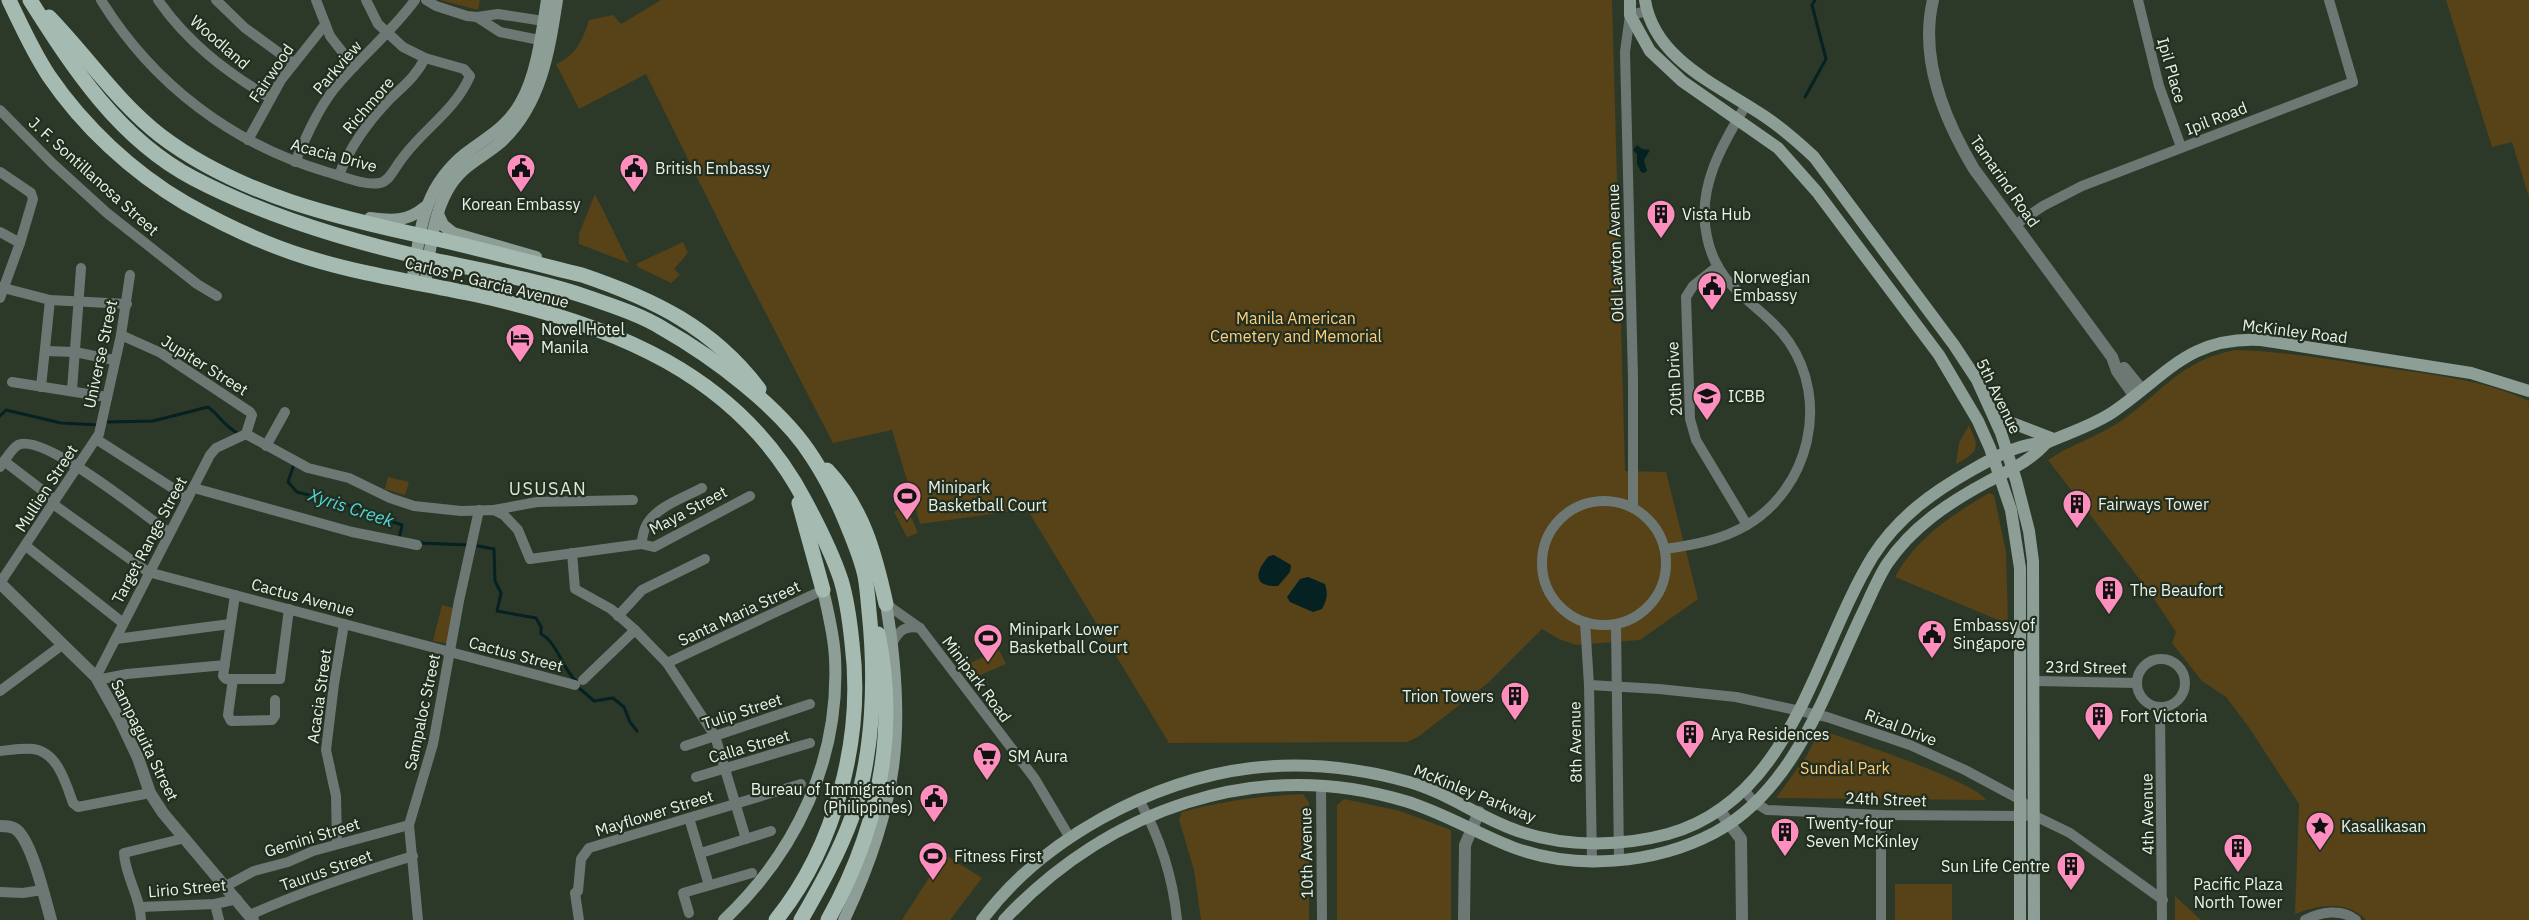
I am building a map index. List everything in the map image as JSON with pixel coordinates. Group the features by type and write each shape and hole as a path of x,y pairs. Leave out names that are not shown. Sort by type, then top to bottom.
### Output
{"main road":[{"name":"Carlos P. Garcia Avenue","path":"9,0 49,76 85,122 128,162 183,202 272,246 311,259 522,306 582,324 643,347 708,386 755,429 790,472 820,528 842,581 856,674 850,740 837,806 824,840 786,907 776,920"},
{"name":"Carlos P. Garcia Avenue","path":"31,0 74,67 105,108 142,142 190,176 272,214 320,231 423,258 523,279 588,297 660,326 720,365 771,408 812,455 839,505 855,543 865,577 873,674 870,731 853,814 825,879 801,920"},
{"path":"31,0 71,40 113,92 161,136 204,164 240,183 322,211 582,275"},
{"path":"547,0 548,21"},
{"path":"426,237 446,193 460,172 501,141 526,113 537,91 548,21 557,0"},
{"path":"1630,0 1630,15"},
{"name":"5th Avenue","path":"1646,5 1663,41 1679,58 1710,83 1797,141 1833,181 1954,345 1977,380 1994,416 2013,469 2032,549 2035,681 2034,920"},
{"name":"5th Avenue","path":"1630,15 1650,51 1662,63 1682,81 1778,148 1817,192 1940,356 1978,421 2000,476 2014,526 2020,568 2020,920"},
{"path":"419,283 426,237 425,207 433,190 457,161 495,134 518,107 531,79 544,41"},
{"path":"322,211 395,221 414,215 425,207"},
{"path":"438,214 443,225 453,233 514,250 652,301 696,328 732,357 782,421"},
{"name":"McKinley Road","path":"2013,469 2050,441 2102,419 2189,354 2238,339 2261,340 2471,373 2529,391"},
{"path":"1994,416 2050,441"},
{"name":"McKinley Road","path":"1994,459 2037,442 2050,441"},
{"path":"812,455 852,500 873,551 893,642 898,710 896,754 889,797 878,839 843,920"},
{"name":"McKinley Parkway","path":"982,920 992,907 1041,860 1104,816 1139,800 1189,782 1251,768 1303,766 1356,771 1411,783 1442,794 1518,831 1560,840 1618,843 1669,834 1690,826 1719,810 1744,790 1769,762 1798,710 1860,580 1874,555 1895,527 1940,488 1994,459"},
{"name":"McKinley Parkway","path":"1004,920 1025,897 1064,864 1114,833 1149,816 1202,797 1252,786 1321,785 1354,789 1405,801 1528,852 1592,861 1619,860 1656,854 1695,842 1730,824 1782,772 1815,714 1887,564 1927,520 1951,502 2013,469"},
{"path":"724,920 741,904 774,864 802,818 820,775 830,737 835,690 835,657 823,590 790,472"},
{"path":"828,920 861,855 875,806 883,764 886,724 885,665 865,577"}],"street":[{"name":"Woodland","path":"158,0 175,22 212,59 270,98"},
{"path":"216,0 245,28 293,63"},
{"path":"316,0 324,26 354,67"},
{"name":"Acacia Drive","path":"106,2 126,36 154,69 204,112 248,140 295,162 369,183 384,182 411,146 458,98 470,76 468,72 425,58 403,47 373,16 366,0"},
{"name":"Parkview","path":"295,162 322,106 354,67 388,34 415,0"},
{"path":"426,0 451,12 477,17 495,30 544,41"},
{"name":"Tamarind Road","path":"1933,0 1929,40 1936,85 1943,110 1956,139 1974,169 2112,357 2123,367 2138,392"},
{"name":"Ipil Place","path":"2138,0 2159,86 2181,147"},
{"name":"Ipil Road","path":"2015,225 2043,206 2082,186 2353,82 2329,0"},
{"path":"1630,15 1646,5"},
{"path":"477,17 492,13 548,21"},
{"name":"Old Lawton Avenue","path":"1630,15 1624,60 1633,379 1633,508"},
{"name":"Fairwood","path":"248,140 270,98 293,63 324,26"},
{"name":"Richmore","path":"339,175 349,151 361,133 388,101 416,74 425,58"},
{"path":"1665,549 1708,542 1747,525 1777,501 1799,466 1806,446 1811,403 1804,371 1790,344 1772,322 1733,288 1718,266 1705,229 1705,194 1713,167 1746,105"},
{"name":"J. F. Sontillanosa Street","path":"0,110 52,163 107,213 197,284 217,296"},
{"path":"0,172 33,196 20,243 1,292 50,300 127,304"},
{"path":"0,232 20,243"},
{"name":"20th Drive","path":"1718,266 1693,286 1686,297 1690,419 1696,440 1747,525"},
{"path":"72,390 81,268"},
{"name":"Universe Street","path":"96,439 121,335 130,275"},
{"path":"41,387 50,300"},
{"name":"Jupiter Street","path":"121,335 161,353 250,412 252,415 246,434"},
{"path":"46,351 75,352 114,360"},
{"path":"12,382 107,397"},
{"path":"266,446 285,412"},
{"path":"246,434 308,468 349,478 390,498 414,506 440,510 494,510 537,502 633,500"},
{"name":"Target Range Street","path":"96,679 168,532 216,448 246,434"},
{"path":"96,439 191,493 362,534 417,544"},
{"name":"Mullien Street","path":"0,583 96,439"},
{"path":"148,572 2,464 18,445 25,444 41,448 78,466 168,532"},
{"path":"641,544 644,528 650,519 702,488"},
{"name":"Maya Street","path":"494,510 504,515 518,530 528,558 641,544 654,547 750,496"},
{"path":"1609,501 1633,508 1654,525 1665,549 1664,579 1656,597 1642,612 1616,624 1600,625 1585,622 1567,613 1548,590 1542,571 1546,540 1563,516 1585,504 1609,501"},
{"name":"Sampaloc Street","path":"418,920 409,825 433,744 479,510"},
{"path":"26,546 123,623"},
{"path":"572,553 575,589 618,616 667,663 715,736 746,839"},
{"path":"618,616 642,590 705,559"},
{"name":"Cactus Avenue","path":"148,572 450,652"},
{"name":"Sampaguita Street","path":"0,583 96,679 138,758 150,793 163,813 251,918"},
{"name":"Santa Maria Street","path":"667,663 823,590"},
{"path":"235,595 223,676 233,680 280,680 289,609"},
{"name":"Minipark Road","path":"886,604 920,628 1035,779 1070,838"},
{"name":"8th Avenue","path":"1585,622 1589,685 1592,861"},
{"path":"116,639 230,624"},
{"name":"Acacia Street","path":"337,843 336,796 326,750 344,624"},
{"path":"1616,624 1619,860"},
{"name":"Minipark Road","path":"893,642 901,630 912,626 920,628"},
{"name":"Cactus Street","path":"450,652 579,682 635,630"},
{"path":"0,691 62,645"},
{"path":"2157,660 2165,660 2179,667 2185,682 2184,690 2175,703 2160,707 2146,702 2141,697 2137,683 2143,668 2157,660"},
{"path":"96,679 225,665"},
{"path":"233,680 228,715 231,721 272,720 275,716 275,700"},
{"name":"23rd Street","path":"2035,681 2137,683"},
{"name":"Rizal Drive","path":"1589,685 1709,693 1815,714 1910,745 1965,770 2021,800 2035,816 2070,833 2163,900"},
{"name":"Tulip Street","path":"685,746 810,704"},
{"name":"4th Avenue","path":"2160,707 2162,920"},
{"name":"Calla Street","path":"696,777 810,743"},
{"path":"0,752 30,748 45,754 58,766 75,805 78,807 150,793"},
{"name":"Mayflower Street","path":"579,920 575,893 578,891 580,859 589,848 801,784"},
{"name":"10th Avenue","path":"1321,785 1322,920"},
{"path":"1744,790 1754,802"},
{"path":"1139,800 1149,816 1167,867 1177,920"},
{"name":"24th Street","path":"1754,802 1767,810 1881,815 2035,816"},
{"path":"1719,810 1739,835 1742,846 1742,920"},
{"path":"1464,920 1465,844 1479,812"},
{"path":"1881,815 1881,920"},
{"path":"689,818 710,885"},
{"name":"Gemini Street","path":"226,886 254,871 288,862 337,843 409,825"},
{"path":"0,826 12,827 18,831 31,857 51,920"},
{"path":"700,853 771,831"},
{"path":"141,920 141,908 129,877 124,853 185,838"},
{"name":"Taurus Street","path":"251,918 296,894 413,856"},
{"path":"690,913 683,893 752,873"},
{"path":"0,892 17,893 42,890"},
{"name":"Lirio Street","path":"141,908 214,904 237,899"},
{"path":"214,904 219,920"},
{"path":"2305,920 2326,913 2337,913 2356,920"}],"green space":[{"path":"440,0 480,0 478,10"},
{"name":"Manila American Cemetery and Memorial","path":"661,0 1612,0 1625,471 1666,472 1698,599 1640,640 1576,645 1559,639 1542,629 1488,683 1418,737 1407,742 1169,743 1027,509 920,524 892,430 833,443 731,246 646,74 579,109 556,64 574,52 589,20 613,15 621,24"},
{"path":"2446,0 2529,0 2529,197 2512,142 2492,147"},
{"path":"595,194 629,263 579,244 579,234"},
{"path":"683,242 688,253 674,269 680,275 671,283 636,264"},
{"path":"2235,350 2304,356 2452,378 2491,387 2529,401 2529,920 2366,920 2350,909 2332,906 2314,908 2295,914 2299,804 2248,726 2226,697 2202,681 2172,643 2176,632 2148,590 2048,460 2118,423 2185,370 2216,355"},
{"path":"1969,425 1975,439 1975,449 1956,464 1959,443"},
{"path":"388,477 409,482 405,495 385,489"},
{"path":"1989,493 1994,495 2006,552 2008,624 1895,577 1924,539 1949,519"},
{"name":"Minipark Basketball Court","path":"906,505 918,533 907,537 894,512"},
{"path":"442,605 457,609 449,644 433,641"},
{"name":"Minipark Lower Basketball Court","path":"999,650 1006,664 978,676 970,663"},
{"name":"Sundial Park","path":"1820,730 1936,772 1977,792 1986,800 1776,798 1806,757"},
{"path":"1303,794 1309,803 1309,920 1201,920 1194,870 1179,820 1182,812 1242,800"},
{"path":"1344,799 1400,811 1451,830 1451,920 1337,920 1337,805"},
{"path":"944,854 982,878 950,920 902,920"},
{"path":"1895,884 1952,884 1952,920 1895,920"},
{"path":"2175,896 2201,920 2175,920"}],"water":[{"path":"1637,145 1642,149 1650,150 1644,160 1647,171 1644,173 1637,164 1637,154 1633,150"},
{"path":"1274,555 1291,565 1290,572 1278,586 1270,586 1260,581 1258,577 1264,562 1269,556"},
{"path":"1308,577 1325,584 1326,591 1326,600 1322,609 1313,612 1290,602 1287,597 1300,579"}],"waterway":[{"path":"1805,97 1826,59 1812,5 1815,0"},
{"name":"Xyris Creek","path":"108,422 153,421 208,407 239,434"},
{"name":"Xyris Creek","path":"0,416 6,410 61,423 99,425"},
{"name":"Xyris Creek","path":"294,464 288,482 297,492 356,507 402,525 399,540"},
{"name":"Xyris Creek","path":"419,543 469,545"},
{"name":"Xyris Creek","path":"478,546 494,549 495,581 501,593 497,611 536,618 541,627 541,634 552,643 576,681"},
{"name":"Xyris Creek","path":"578,687 594,701 613,698 624,707 630,722 637,731"}],"place":[{"name":"Korean Embassy","path":"521,194"},
{"name":"British Embassy","path":"634,194"},
{"name":"Vista Hub","path":"1661,240"},
{"name":"Norwegian Embassy","path":"1712,312"},
{"name":"Novel Hotel Manila","path":"520,364"},
{"name":"ICBB","path":"1707,422"},
{"name":"Minipark Basketball Court","path":"907,522"},
{"name":"Fairways Tower","path":"2077,530"},
{"name":"The Beaufort","path":"2109,616"},
{"name":"Embassy of Singapore","path":"1932,660"},
{"name":"Minipark Lower Basketball Court","path":"988,664"},
{"name":"Trion Towers","path":"1515,722"},
{"name":"Fort Victoria","path":"2099,742"},
{"name":"Arya Residences","path":"1690,760"},
{"name":"SM Aura","path":"987,782"},
{"name":"Bureau of Immigration (Philippines)","path":"934,824"},
{"name":"Kasalikasan","path":"2320,852"},
{"name":"Twenty-four Seven McKinley","path":"1785,858"},
{"name":"Pacific Plaza North Tower","path":"2238,874"},
{"name":"Fitness First","path":"933,882"},
{"name":"Sun Life Centre","path":"2071,892"}],"district":[{"name":"USUSAN","path":"548,489"}]}
